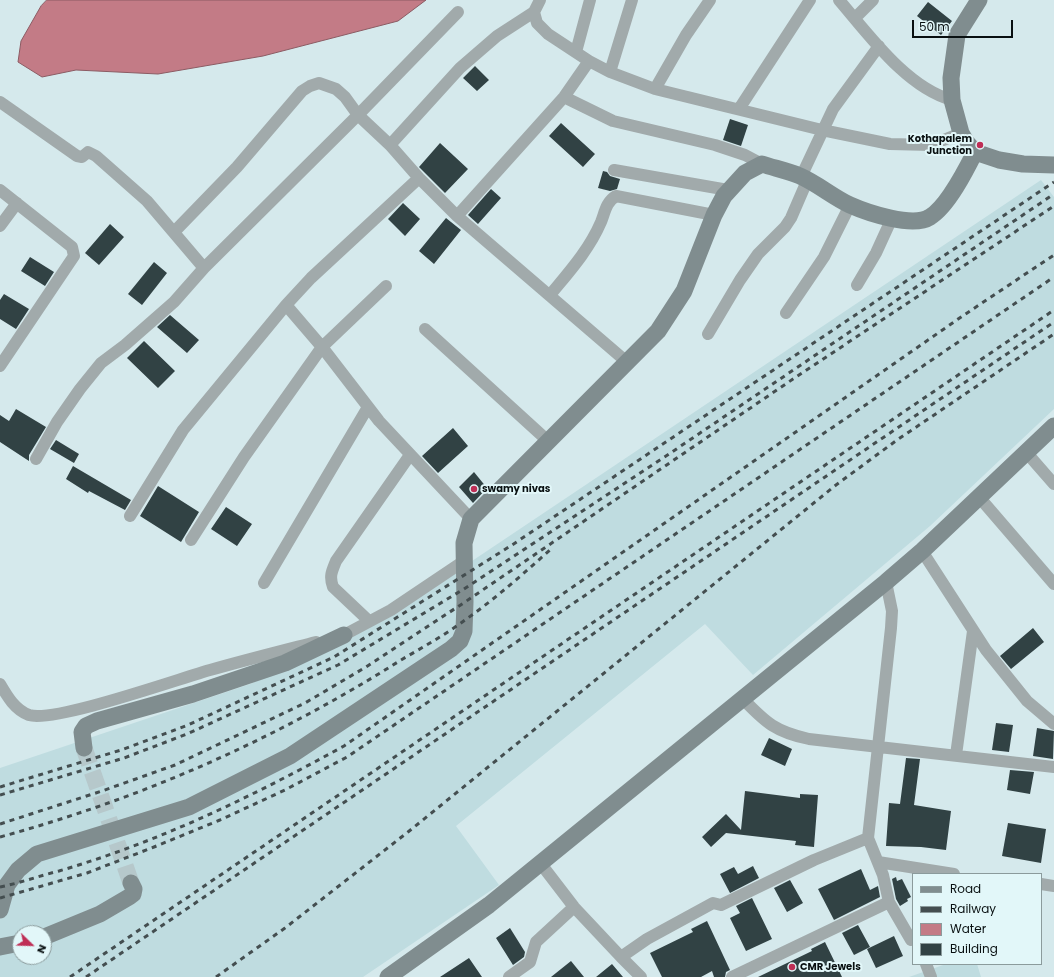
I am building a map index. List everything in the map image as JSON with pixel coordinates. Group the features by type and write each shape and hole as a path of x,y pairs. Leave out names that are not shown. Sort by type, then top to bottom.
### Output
{"street":[{"path":"390,145 460,68 498,36 534,12 540,0"},
{"path":"576,52 590,0"},
{"path":"610,72 632,0"},
{"path":"655,89 686,35 710,0"},
{"path":"739,109 788,31 810,0"},
{"path":"839,0 880,46 909,75 929,91 940,97 952,100"},
{"path":"855,18 873,0"},
{"path":"979,0 957,35 951,78 952,100 961,133 975,152 1005,162 1054,165"},
{"path":"36,459 57,422 80,389 101,363 155,320 174,302 204,268 358,115 458,12"},
{"path":"534,12 537,23 548,34 589,61 610,72 655,89 822,130 890,144 932,145 961,133"},
{"path":"708,334 740,280 758,254 785,227 791,218 822,130 846,90 880,46"},
{"path":"457,216 564,97 589,61"},
{"path":"175,231 237,167 302,92 310,86 318,83 336,89 345,97 358,115 390,145 419,178 457,216 628,363"},
{"path":"564,97 613,121 715,145 745,155 762,164 804,179 850,205 869,212 916,222 930,217 940,208 962,178 975,152"},
{"path":"0,102 77,156 82,157 88,152 96,156 147,201 175,231 204,268"},
{"path":"0,910 7,886 18,870 37,854 189,807 290,756 451,649 460,641 464,631 464,543 471,519 628,363 658,331 675,308 684,291 714,215 728,190 745,173 762,164"},
{"path":"614,170 728,190"},
{"path":"130,516 183,430 286,306 312,278 419,178"},
{"path":"0,190 72,247 74,256 0,366"},
{"path":"550,295 588,248 610,200 616,196 714,215"},
{"path":"0,226 17,203"},
{"path":"786,313 824,257 850,205"},
{"path":"856,285 876,253 892,218"},
{"path":"191,540 244,457 322,347 386,286"},
{"path":"286,306 322,347 368,407 410,455 471,519"},
{"path":"425,329 548,441"},
{"path":"264,583 368,407"},
{"path":"388,977 489,905 541,864 886,582 922,551 1054,426"},
{"path":"1026,452 1054,484"},
{"path":"369,621 333,587 330,579 331,573 336,561 410,455"},
{"path":"980,497 1054,584"},
{"path":"922,551 973,631 1017,690 1054,724"},
{"path":"84,748 82,732 86,726 97,721 193,694 285,663 344,635 391,610 464,561"},
{"path":"886,582 892,611 868,838 887,887 890,902 912,940"},
{"path":"956,756 973,631"},
{"path":"0,684 17,708 29,715 42,716 80,709 212,669 344,635"},
{"path":"743,699 764,720 776,729 794,736 1054,767"},
{"path":"620,958 647,939 714,903 721,905 814,860 868,838"},
{"path":"878,862 948,873"},
{"path":"541,864 574,906 620,958 640,977"},
{"path":"52,934 100,914 129,897 133,894 134,890 131,883"},
{"path":"1042,884 1054,886"},
{"path":"732,977 890,902"},
{"path":"509,977 530,962 536,942 574,906"},
{"path":"0,947 12,945"},
{"path":"926,965 931,977"}],"shaded area":[{"path":"1041,180 1054,197 1054,409 930,526 753,675 705,624 456,826 499,885 363,977 0,977 0,768 250,684 352,637 475,559"},
{"path":"943,965 977,965 981,977 909,977"}],"water":[{"path":"47,0 426,0 398,21 263,56 158,74 76,70 42,77 18,62 21,41 41,6"}],"building":[{"path":"928,2 952,21 941,35 917,16"},
{"path":"475,66 489,80 477,91 463,78"},
{"path":"730,119 748,125 741,146 723,140"},
{"path":"561,123 595,154 583,167 549,136"},
{"path":"440,143 468,169 445,193 419,167"},
{"path":"603,171 607,172 610,176 620,179 617,189 610,191 598,188"},
{"path":"491,189 501,198 478,224 468,215"},
{"path":"403,203 420,219 405,236 388,219"},
{"path":"446,218 461,230 434,264 419,251"},
{"path":"110,224 124,237 99,265 85,253"},
{"path":"30,257 54,272 45,286 21,271"},
{"path":"154,262 167,273 142,305 128,294"},
{"path":"4,294 29,309 16,329 0,319 0,300"},
{"path":"170,315 199,340 187,353 157,327"},
{"path":"144,341 175,371 158,388 127,358"},
{"path":"16,409 46,427 29,455 29,461 0,442 0,415 9,421"},
{"path":"453,428 468,446 438,473 422,456"},
{"path":"56,440 79,454 74,463 50,449"},
{"path":"73,466 131,500 125,510 89,491 88,493 66,479"},
{"name":"swamy nivas","path":"474,472 487,488 473,503 459,487"},
{"path":"158,486 199,512 181,542 140,516"},
{"path":"226,507 252,524 237,546 211,529"},
{"path":"1033,628 1044,642 1011,669 1000,656"},
{"path":"996,723 1013,725 1009,752 992,750"},
{"path":"1037,728 1054,731 1053,759 1033,756"},
{"path":"769,738 792,749 785,766 761,755"},
{"path":"906,758 920,759 914,805 951,811 946,850 921,847 886,846 889,803 900,804"},
{"path":"1010,770 1034,772 1030,794 1007,790"},
{"path":"745,791 800,798 800,794 818,795 814,847 795,845 796,841 726,833 711,847 702,837 726,814 741,830"},
{"path":"1008,823 1046,829 1041,863 1002,856"},
{"path":"753,866 759,878 730,893 720,874 734,867 738,874"},
{"path":"861,869 870,890 878,886 880,897 834,920 818,889"},
{"path":"896,877 897,881 902,879 911,897 900,906 896,899 892,879"},
{"path":"790,880 803,903 787,912 774,888"},
{"path":"752,898 772,939 746,951 730,918 740,913 736,906"},
{"path":"707,921 730,970 726,972 725,977 714,977 712,971 701,977 662,977 650,953 693,932 691,929"},
{"path":"858,925 870,947 854,955 842,933"},
{"path":"510,928 525,952 524,957 513,965 496,938"},
{"path":"894,936 903,956 876,968 867,949"},
{"path":"825,942 842,977 758,977 812,951 811,949"},
{"path":"469,958 482,977 440,977"},
{"path":"571,961 584,977 551,977"},
{"path":"612,964 623,977 596,977"}],"tunnel":[{"path":"84,748 131,883"}],"railway":[{"path":"0,787 121,750 188,725 334,657 512,545 1054,182"},
{"path":"0,795 124,758 187,734 338,665 464,589 666,456 1054,194"},
{"path":"0,824 102,791 175,765 305,703 366,667 465,602 796,377 1054,206"},
{"path":"0,887 15,884 97,859 169,832 275,783 344,746 964,315 1054,255"},
{"path":"0,898 87,873 154,847 220,820 285,790 347,757 1054,277"},
{"path":"70,977 1054,310"},
{"path":"86,977 1054,322"},
{"path":"216,977 285,928 408,832 836,485 897,440 1054,334"},
{"path":"0,837 105,804 157,785 207,764 306,716 450,631 498,595 550,550"}],"place":[{"name":"Kothapalem Junction","path":"980,145"},
{"name":"swamy nivas","path":"474,489"},
{"name":"CMR Jewels","path":"792,967"}]}
